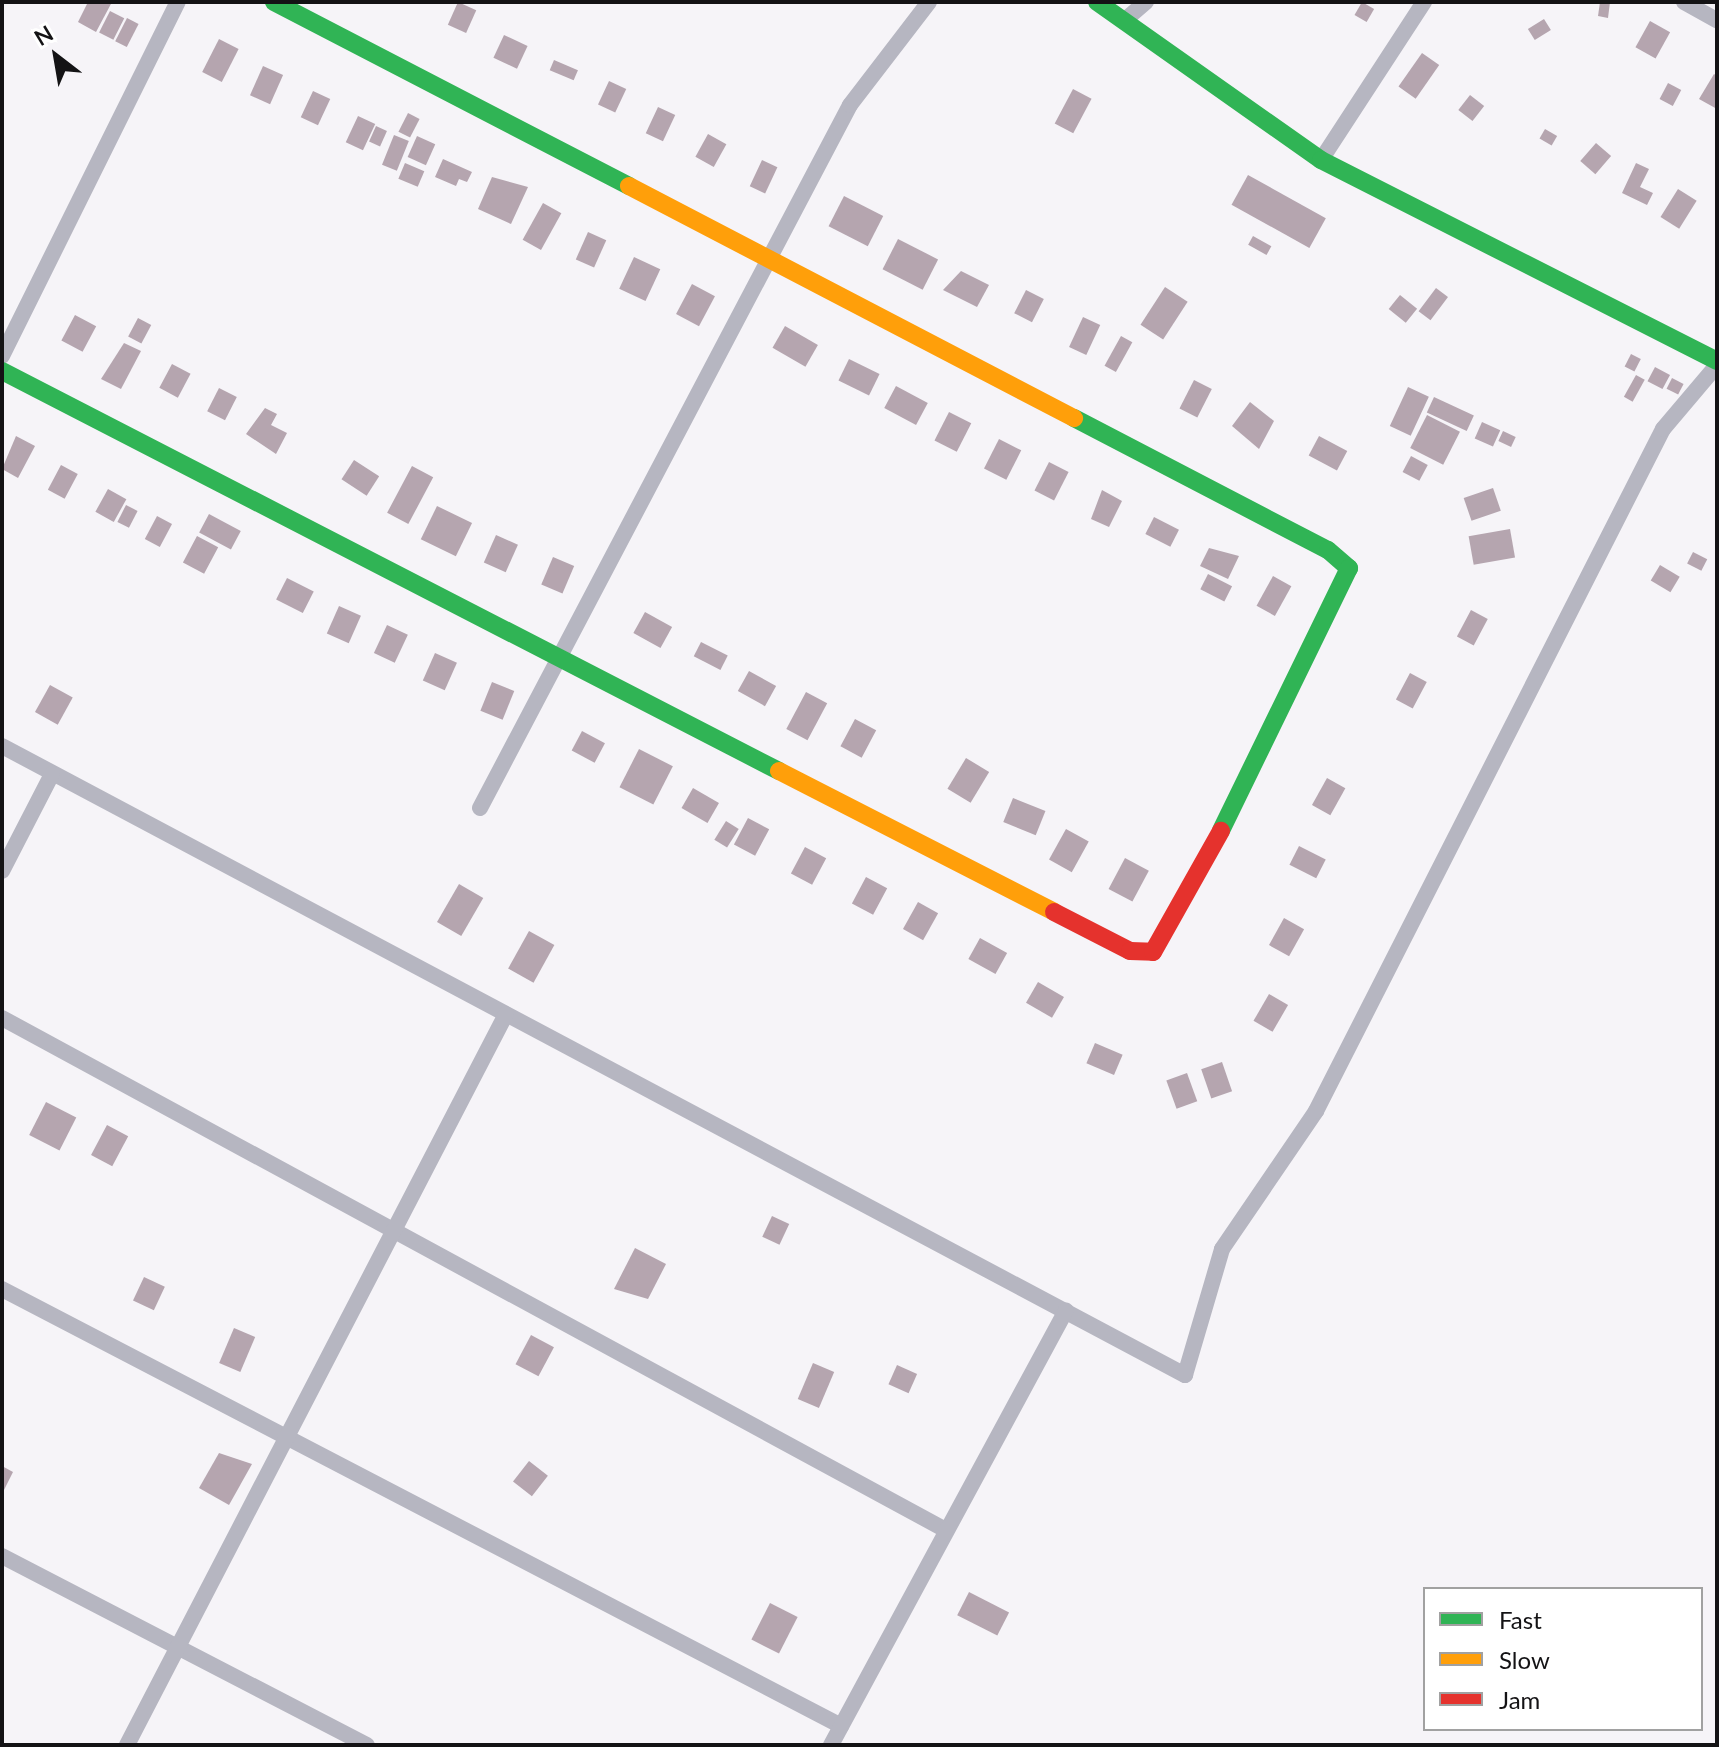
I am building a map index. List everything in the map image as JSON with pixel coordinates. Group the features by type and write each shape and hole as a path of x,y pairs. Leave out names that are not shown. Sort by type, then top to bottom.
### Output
{"street":[{"path":"2,356 178,2"},
{"path":"2,371 558,660 1130,951 1153,952 1169,933 1342,592 1349,568 1328,550 768,256 274,2"},
{"path":"480,808 850,105 929,2"},
{"path":"2,746 1185,1375 1222,1249 1316,1111 1663,429 1717,363 1321,160 1097,2"},
{"path":"1125,20 1146,2"},
{"path":"1321,160 1424,2"},
{"path":"1684,2 1717,20"},
{"path":"2,871 52,774"},
{"path":"127,1745 180,1648 506,1014"},
{"path":"2,1018 393,1233 944,1529"},
{"path":"2,1289 841,1726"},
{"path":"831,1745 944,1529 1066,1310"},
{"path":"2,1556 367,1745"}],"building":[{"path":"88,2 112,2 96,32 78,22"},
{"path":"458,2 476,10 466,33 448,25"},
{"path":"1362,2 1374,9 1367,22 1354,15"},
{"path":"1600,2 1610,2 1608,18 1598,16"},
{"path":"110,11 124,18 113,40 99,32"},
{"path":"127,18 139,24 127,47 115,41"},
{"path":"1544,19 1551,30 1535,40 1528,29"},
{"path":"1650,21 1670,32 1656,58 1635,47"},
{"path":"504,35 528,46 517,69 493,58"},
{"path":"219,39 239,49 222,82 202,72"},
{"path":"1422,53 1439,65 1416,99 1398,87"},
{"path":"554,60 578,70 574,80 550,70"},
{"path":"263,66 283,75 270,104 250,95"},
{"path":"1714,74 1717,76 1717,109 1699,99"},
{"path":"609,81 626,89 615,113 598,105"},
{"path":"1668,83 1681,90 1673,106 1660,99"},
{"path":"1073,89 1092,99 1073,133 1055,123"},
{"path":"313,91 330,99 318,125 301,117"},
{"path":"1470,95 1484,106 1472,121 1458,110"},
{"path":"658,107 675,115 663,141 646,133"},
{"path":"408,113 420,119 410,138 398,132"},
{"path":"358,116 375,124 363,150 346,142"},
{"path":"376,126 387,131 380,146 369,142"},
{"path":"1545,129 1557,136 1552,146 1540,139"},
{"path":"708,134 726,144 714,167 695,157"},
{"path":"394,135 409,141 397,171 382,165"},
{"path":"417,136 435,144 426,165 408,157"},
{"path":"1596,143 1611,156 1595,174 1580,161"},
{"path":"443,159 472,172 467,182 459,179 456,186 435,177"},
{"path":"762,160 777,167 765,193 750,186"},
{"path":"405,163 424,171 418,187 398,179"},
{"path":"1636,163 1649,169 1640,187 1653,193 1647,205 1622,193"},
{"path":"1248,175 1326,218 1309,248 1232,205"},
{"path":"492,177 528,187 511,224 478,209"},
{"path":"1678,189 1697,201 1679,229 1661,217"},
{"path":"844,196 883,216 868,246 829,226"},
{"path":"543,203 561,213 541,250 523,240"},
{"path":"588,232 606,240 594,268 576,259"},
{"path":"1253,236 1271,246 1267,255 1248,245"},
{"path":"898,239 938,259 923,290 883,269"},
{"path":"634,257 660,269 645,301 619,289"},
{"path":"961,271 989,285 977,307 943,290"},
{"path":"692,284 715,296 699,326 676,314"},
{"path":"1165,287 1188,302 1163,339 1140,325"},
{"path":"1436,288 1448,297 1431,320 1419,311"},
{"path":"1026,290 1044,299 1032,322 1014,313"},
{"path":"1400,295 1417,309 1406,323 1389,309"},
{"path":"75,315 96,326 83,352 61,341"},
{"path":"1083,317 1100,325 1086,355 1069,347"},
{"path":"138,318 151,325 141,344 128,337"},
{"path":"785,326 818,345 805,367 772,348"},
{"path":"1121,336 1132,342 1116,372 1105,366"},
{"path":"124,343 141,351 121,389 101,379"},
{"path":"1631,354 1641,359 1634,371 1625,366"},
{"path":"849,359 880,374 869,395 838,381"},
{"path":"172,364 191,374 178,398 159,388"},
{"path":"1655,367 1670,375 1662,389 1647,381"},
{"path":"1636,375 1645,380 1633,402 1624,397"},
{"path":"1672,378 1684,384 1678,395 1667,389"},
{"path":"1194,380 1212,389 1197,418 1179,409"},
{"path":"896,386 928,403 916,425 884,408"},
{"path":"1408,387 1429,397 1411,436 1390,426"},
{"path":"219,388 237,397 225,420 207,411"},
{"path":"1434,397 1474,416 1467,431 1427,412"},
{"path":"1250,402 1274,421 1259,449 1232,426"},
{"path":"265,408 277,414 271,425 287,433 276,454 246,434"},
{"path":"949,412 971,423 957,452 934,441"},
{"path":"1427,415 1460,432 1443,465 1410,448"},
{"path":"1482,422 1500,430 1493,447 1475,438"},
{"path":"1503,431 1516,437 1511,447 1498,441"},
{"path":"16,436 35,446 18,478 2,469"},
{"path":"1319,436 1347,451 1337,470 1309,455"},
{"path":"999,439 1021,450 1006,480 984,468"},
{"path":"1411,456 1428,465 1419,481 1403,472"},
{"path":"354,460 379,476 367,496 341,479"},
{"path":"1049,462 1069,472 1054,500 1034,491"},
{"path":"61,465 78,474 65,499 48,490"},
{"path":"412,466 433,477 408,524 387,513"},
{"path":"1493,488 1501,511 1472,521 1464,498"},
{"path":"108,489 126,499 114,522 95,512"},
{"path":"1102,490 1122,501 1109,527 1091,519"},
{"path":"126,505 138,511 129,528 117,522"},
{"path":"437,506 472,523 456,556 421,539"},
{"path":"209,514 241,531 231,549 199,533"},
{"path":"157,516 172,524 160,547 145,539"},
{"path":"1154,517 1179,530 1170,547 1145,534"},
{"path":"1510,529 1515,558 1474,565 1469,536"},
{"path":"496,535 518,545 506,572 484,562"},
{"path":"197,536 218,547 204,574 183,562"},
{"path":"1209,548 1239,556 1228,579 1200,566"},
{"path":"1693,552 1707,559 1701,571 1687,564"},
{"path":"553,557 574,566 562,594 541,585"},
{"path":"1660,565 1680,577 1670,592 1651,580"},
{"path":"1208,574 1232,586 1224,601 1200,589"},
{"path":"1273,576 1291,586 1275,616 1257,606"},
{"path":"287,578 314,592 303,613 276,599"},
{"path":"339,606 361,616 349,643 327,633"},
{"path":"1471,610 1488,619 1474,645 1457,636"},
{"path":"645,612 672,627 660,648 633,633"},
{"path":"387,625 408,635 395,663 374,653"},
{"path":"701,642 728,656 720,670 694,656"},
{"path":"435,653 457,663 445,690 423,680"},
{"path":"749,671 776,686 765,706 738,691"},
{"path":"1410,673 1427,682 1413,708 1396,699"},
{"path":"492,682 514,691 503,720 480,711"},
{"path":"50,685 73,698 58,725 35,712"},
{"path":"806,692 827,703 807,740 786,729"},
{"path":"855,719 876,730 862,758 840,746"},
{"path":"582,731 605,743 595,763 572,750"},
{"path":"639,749 673,766 653,805 619,787"},
{"path":"966,758 989,772 971,803 947,789"},
{"path":"1327,778 1345,788 1330,815 1312,805"},
{"path":"693,788 719,803 707,823 682,808"},
{"path":"1013,798 1045,811 1036,835 1003,822"},
{"path":"748,818 769,829 755,856 734,844"},
{"path":"726,821 739,829 727,848 714,840"},
{"path":"1066,829 1089,842 1072,872 1049,860"},
{"path":"1299,846 1326,860 1316,878 1289,865"},
{"path":"805,847 826,858 812,885 791,873"},
{"path":"1125,858 1149,871 1132,902 1109,889"},
{"path":"866,877 887,888 873,915 852,903"},
{"path":"459,884 483,898 461,936 437,922"},
{"path":"918,902 938,913 923,940 903,929"},
{"path":"1284,918 1304,929 1289,956 1269,945"},
{"path":"529,931 554,945 534,983 508,969"},
{"path":"980,938 1007,953 995,974 968,959"},
{"path":"1038,982 1064,997 1052,1018 1026,1003"},
{"path":"1269,994 1288,1005 1273,1032 1254,1021"},
{"path":"1095,1043 1123,1055 1114,1075 1086,1063"},
{"path":"1222,1062 1232,1091 1211,1098 1201,1069"},
{"path":"1187,1073 1197,1101 1177,1109 1166,1081"},
{"path":"46,1102 76,1117 59,1150 29,1135"},
{"path":"107,1125 128,1136 112,1166 91,1155"},
{"path":"772,1216 789,1224 779,1245 762,1237"},
{"path":"635,1248 666,1264 648,1299 614,1289"},
{"path":"144,1277 165,1287 154,1310 133,1301"},
{"path":"234,1328 255,1337 240,1372 219,1363"},
{"path":"531,1335 554,1347 538,1376 516,1364"},
{"path":"813,1363 834,1372 819,1408 798,1399"},
{"path":"897,1365 917,1374 909,1393 888,1384"},
{"path":"219,1453 252,1464 229,1505 199,1488"},
{"path":"529,1461 548,1476 532,1496 513,1481"},
{"path":"2,1466 13,1472 2,1494"},
{"path":"969,1592 1009,1612 997,1636 957,1615"},
{"path":"770,1603 798,1617 779,1654 751,1640"}],"traffic: fast":[{"path":"274,2 629,186"},
{"path":"1097,2 1321,160 1717,361"},
{"path":"2,371 779,771"},
{"path":"1074,418 1328,550 1349,568 1221,831"}],"traffic: slow":[{"path":"629,186 1074,418"},
{"path":"779,771 1054,912"}],"traffic: jam":[{"path":"1054,912 1130,951 1153,952 1221,831"}]}
